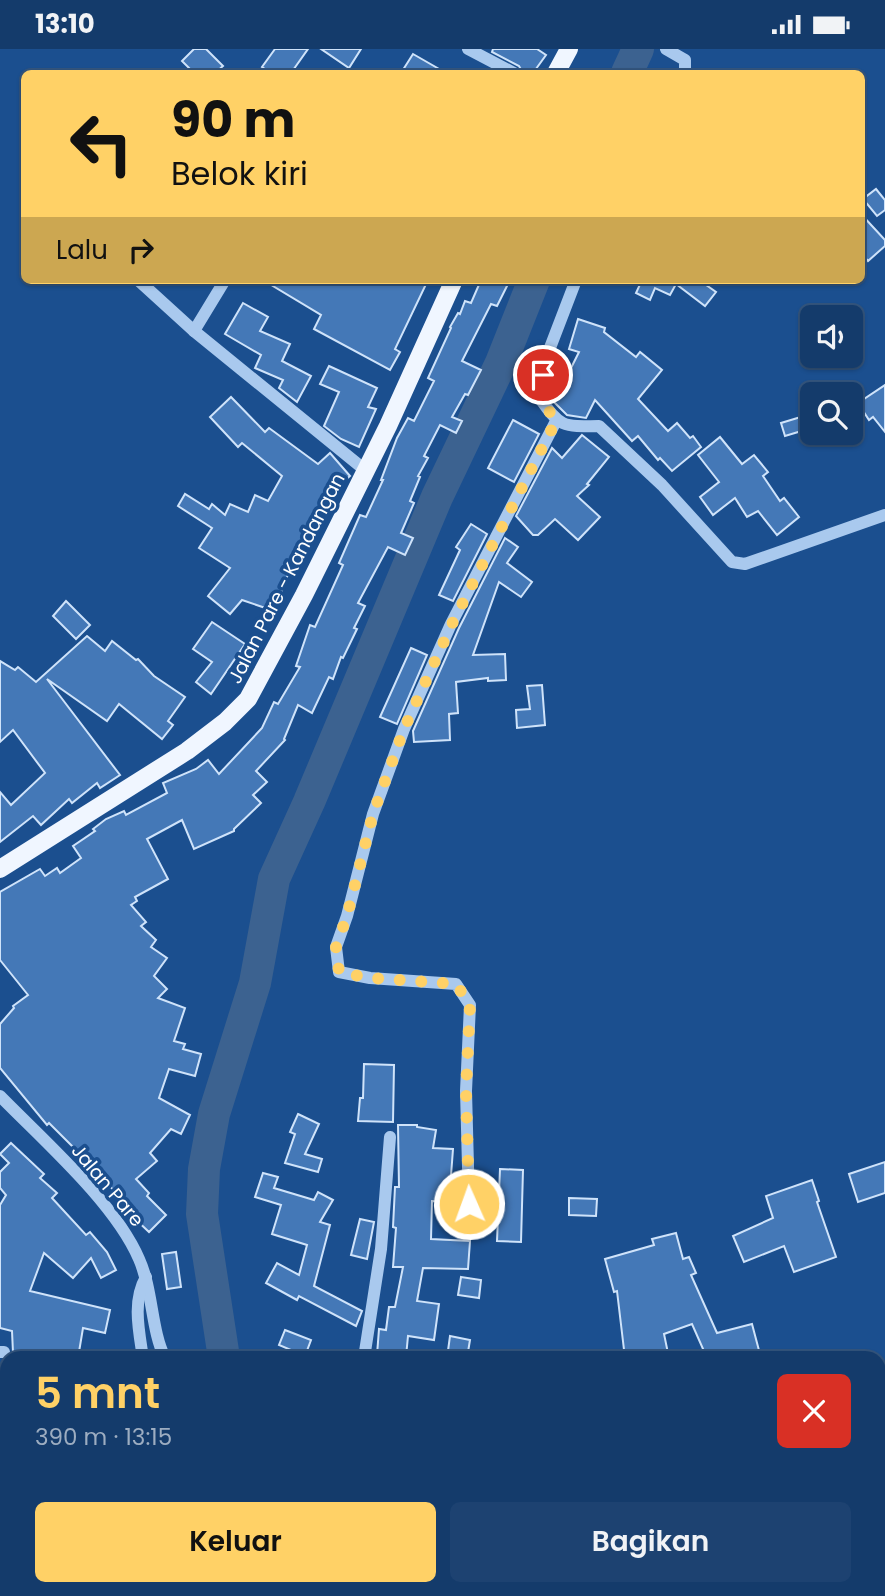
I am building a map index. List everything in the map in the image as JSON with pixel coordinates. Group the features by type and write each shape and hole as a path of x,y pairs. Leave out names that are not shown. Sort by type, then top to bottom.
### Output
{"main road":[{"path":"558,70 573,50"},
{"name":"Jalan Pare - Kandangan","path":"0,869 187,751 248,699 279,645 452,284"}],"street":[{"path":"468,49 508,70"},
{"path":"666,49 685,60 685,70"},
{"path":"145,284 194,331 365,470"},
{"path":"194,331 223,284"},
{"path":"574,284 548,353 539,397 556,421 574,427 599,426 662,485 736,564 753,562 885,515"},
{"path":"469,1204 466,1091 470,1005 456,984 370,978 339,972 336,947 347,916 373,814 419,695 500,527 556,421"},
{"name":"Jalan Pare","path":"0,1096 103,1204 126,1233 146,1277 163,1351"},
{"path":"365,1351 381,1249 390,1137"},
{"path":"142,1351 138,1294 146,1277"}],"building":[{"path":"194,49 206,49 223,66 218,70 191,70 182,61"},
{"path":"275,49 308,49 293,70 266,70 262,67"},
{"path":"321,49 361,49 349,68"},
{"path":"493,49 537,49 546,55 535,70 521,70 519,66 492,52"},
{"path":"413,54 441,70 403,70"},
{"path":"876,189 885,200 885,210 877,216 865,201 865,197"},
{"path":"865,218 885,240 885,246 868,261 865,258"},
{"path":"270,284 426,284 395,349 400,352 390,370 314,329 321,315"},
{"path":"479,284 508,284 497,306 491,304 462,361 481,370 452,417 462,421 456,433 440,425 424,456 428,458 418,476 420,477 410,501 414,503 401,533 413,538 405,555 388,547 358,603 365,606 333,679 329,677 312,713 298,705 285,740 256,771 267,782 253,795 261,803 234,831 194,849 182,820 147,839 168,879 135,897 137,901 131,905 146,922 141,926 156,940 151,947 167,958 154,976 167,989 158,998 185,1008 174,1041 185,1044 183,1049 201,1054 195,1076 169,1069 159,1098 190,1115 181,1134 171,1129 150,1153 157,1161 136,1179 149,1193 147,1196 166,1215 149,1232 132,1216 135,1214 87,1161 49,1123 47,1125 0,1068 0,1024 13,1006 28,995 0,960 0,892 40,869 45,876 57,868 60,873 81,858 73,846 95,831 93,829 106,819 124,811 126,815 167,793 163,783 196,769 208,760 219,774 262,728 274,702 278,704 300,667 296,666 310,625 315,627 343,565 339,563 360,515 366,517 383,480 397,438 408,418 414,421 434,381 428,378 450,327 458,313 460,314 465,301 471,303"},
{"path":"640,284 676,284 670,295 655,288 650,300 636,293"},
{"path":"676,284 705,284 716,292 705,306"},
{"path":"243,303 268,317 260,331 290,344 282,361 311,376 297,402 279,388 283,380 255,368 261,355 225,334"},
{"path":"578,319 605,328 604,332 636,357 640,352 662,370 638,399 668,431 677,423 690,438 693,436 701,447 672,471 660,458 658,460 638,436 632,441 595,400 586,418 567,415 554,402 579,352 569,349"},
{"path":"329,366 377,388 368,407 376,409 359,447 341,439 324,426 339,392 320,384"},
{"path":"885,385 885,432 873,417 869,420 863,411 863,400"},
{"path":"231,397 265,432 269,428 318,464 330,453 350,476 326,497 299,544 304,546 296,561 294,559 274,611 242,600 230,614 208,596 230,568 199,548 212,528 178,506 185,494 209,509 212,504 225,515 230,504 248,512 255,495 268,501 282,476 242,443 238,447 210,417"},
{"path":"800,417 800,431 785,436 781,423"},
{"path":"513,420 539,434 514,482 488,468"},
{"path":"582,435 609,457 587,484 589,485 577,496 600,517 578,540 555,519 538,535 533,535 516,516 552,448 562,458"},
{"path":"720,437 742,464 754,455 768,472 763,476 780,501 784,498 799,517 777,535 758,511 747,517 735,498 713,515 700,497 719,482 698,455"},
{"path":"471,524 487,534 453,601 439,595 460,550 456,547"},
{"path":"505,538 518,547 507,563 532,582 521,597 499,582 473,655 505,654 506,680 488,681 488,678 456,682 458,713 449,714 450,740 414,742 413,731 459,628"},
{"path":"66,601 90,625 76,639 53,616"},
{"path":"212,622 245,644 211,694 196,682 212,662 193,649"},
{"path":"87,636 105,651 112,641 138,659 154,676 185,697 168,721 173,725 162,739 119,704 107,721 47,679 120,775 100,788 97,783 72,803 69,799 41,825 33,816 0,842 0,792 11,805 45,773 13,730 0,742 0,661 15,670 18,667 36,682"},
{"path":"411,648 427,655 397,724 380,717"},
{"path":"542,685 545,725 517,728 516,710 530,709 527,686"},
{"path":"364,1064 394,1065 393,1122 358,1121 360,1098 363,1098"},
{"path":"298,1114 319,1124 305,1154 322,1159 318,1172 285,1163 295,1134 290,1132"},
{"path":"398,1125 417,1125 436,1130 433,1148 453,1149 449,1202 432,1201 431,1239 470,1241 468,1269 423,1268 417,1301 439,1304 434,1340 408,1336 407,1351 377,1351 379,1329 386,1330 389,1307 395,1307 403,1267 393,1267 395,1187 399,1187"},
{"path":"11,1143 44,1174 40,1178 57,1193 52,1198 86,1235 90,1232 107,1252 116,1270 101,1278 91,1258 73,1278 44,1253 30,1291 110,1310 105,1333 83,1328 79,1351 13,1351 12,1331 0,1328 0,1205 6,1195 0,1188 0,1172 9,1163 0,1154"},
{"path":"885,1162 885,1193 858,1202 849,1174"},
{"path":"500,1169 523,1170 521,1242 497,1241"},
{"path":"263,1173 278,1177 274,1188 314,1200 318,1192 333,1200 320,1222 330,1225 314,1286 362,1311 356,1326 299,1296 297,1300 266,1283 277,1263 299,1275 307,1245 272,1234 281,1205 255,1197"},
{"path":"812,1180 836,1257 794,1272 784,1246 744,1262 733,1236 773,1218 766,1196"},
{"path":"569,1198 597,1199 596,1216 569,1215"},
{"path":"360,1219 374,1222 367,1259 351,1255"},
{"path":"676,1233 683,1259 689,1257 696,1273 691,1275 717,1333 752,1324 759,1351 704,1351 692,1324 664,1334 668,1351 624,1351 617,1291 614,1292 605,1259 654,1245 652,1239"},
{"path":"176,1252 181,1287 167,1289 162,1254"},
{"path":"461,1277 481,1280 479,1298 458,1295"},
{"path":"285,1330 311,1340 307,1351 293,1351 279,1345"},
{"path":"450,1336 470,1340 468,1351 448,1351"}],"waterway":[{"path":"628,70 638,49"},
{"path":"223,1351 202,1214 204,1169 214,1114 255,983 274,879 437,497 501,363 532,284"}],"route":[{"path":"469,1204 466,1091 470,1005 456,984 370,978 339,972 336,947 347,916 373,814 404,729 428,672 556,421 539,397 543,375"}]}
